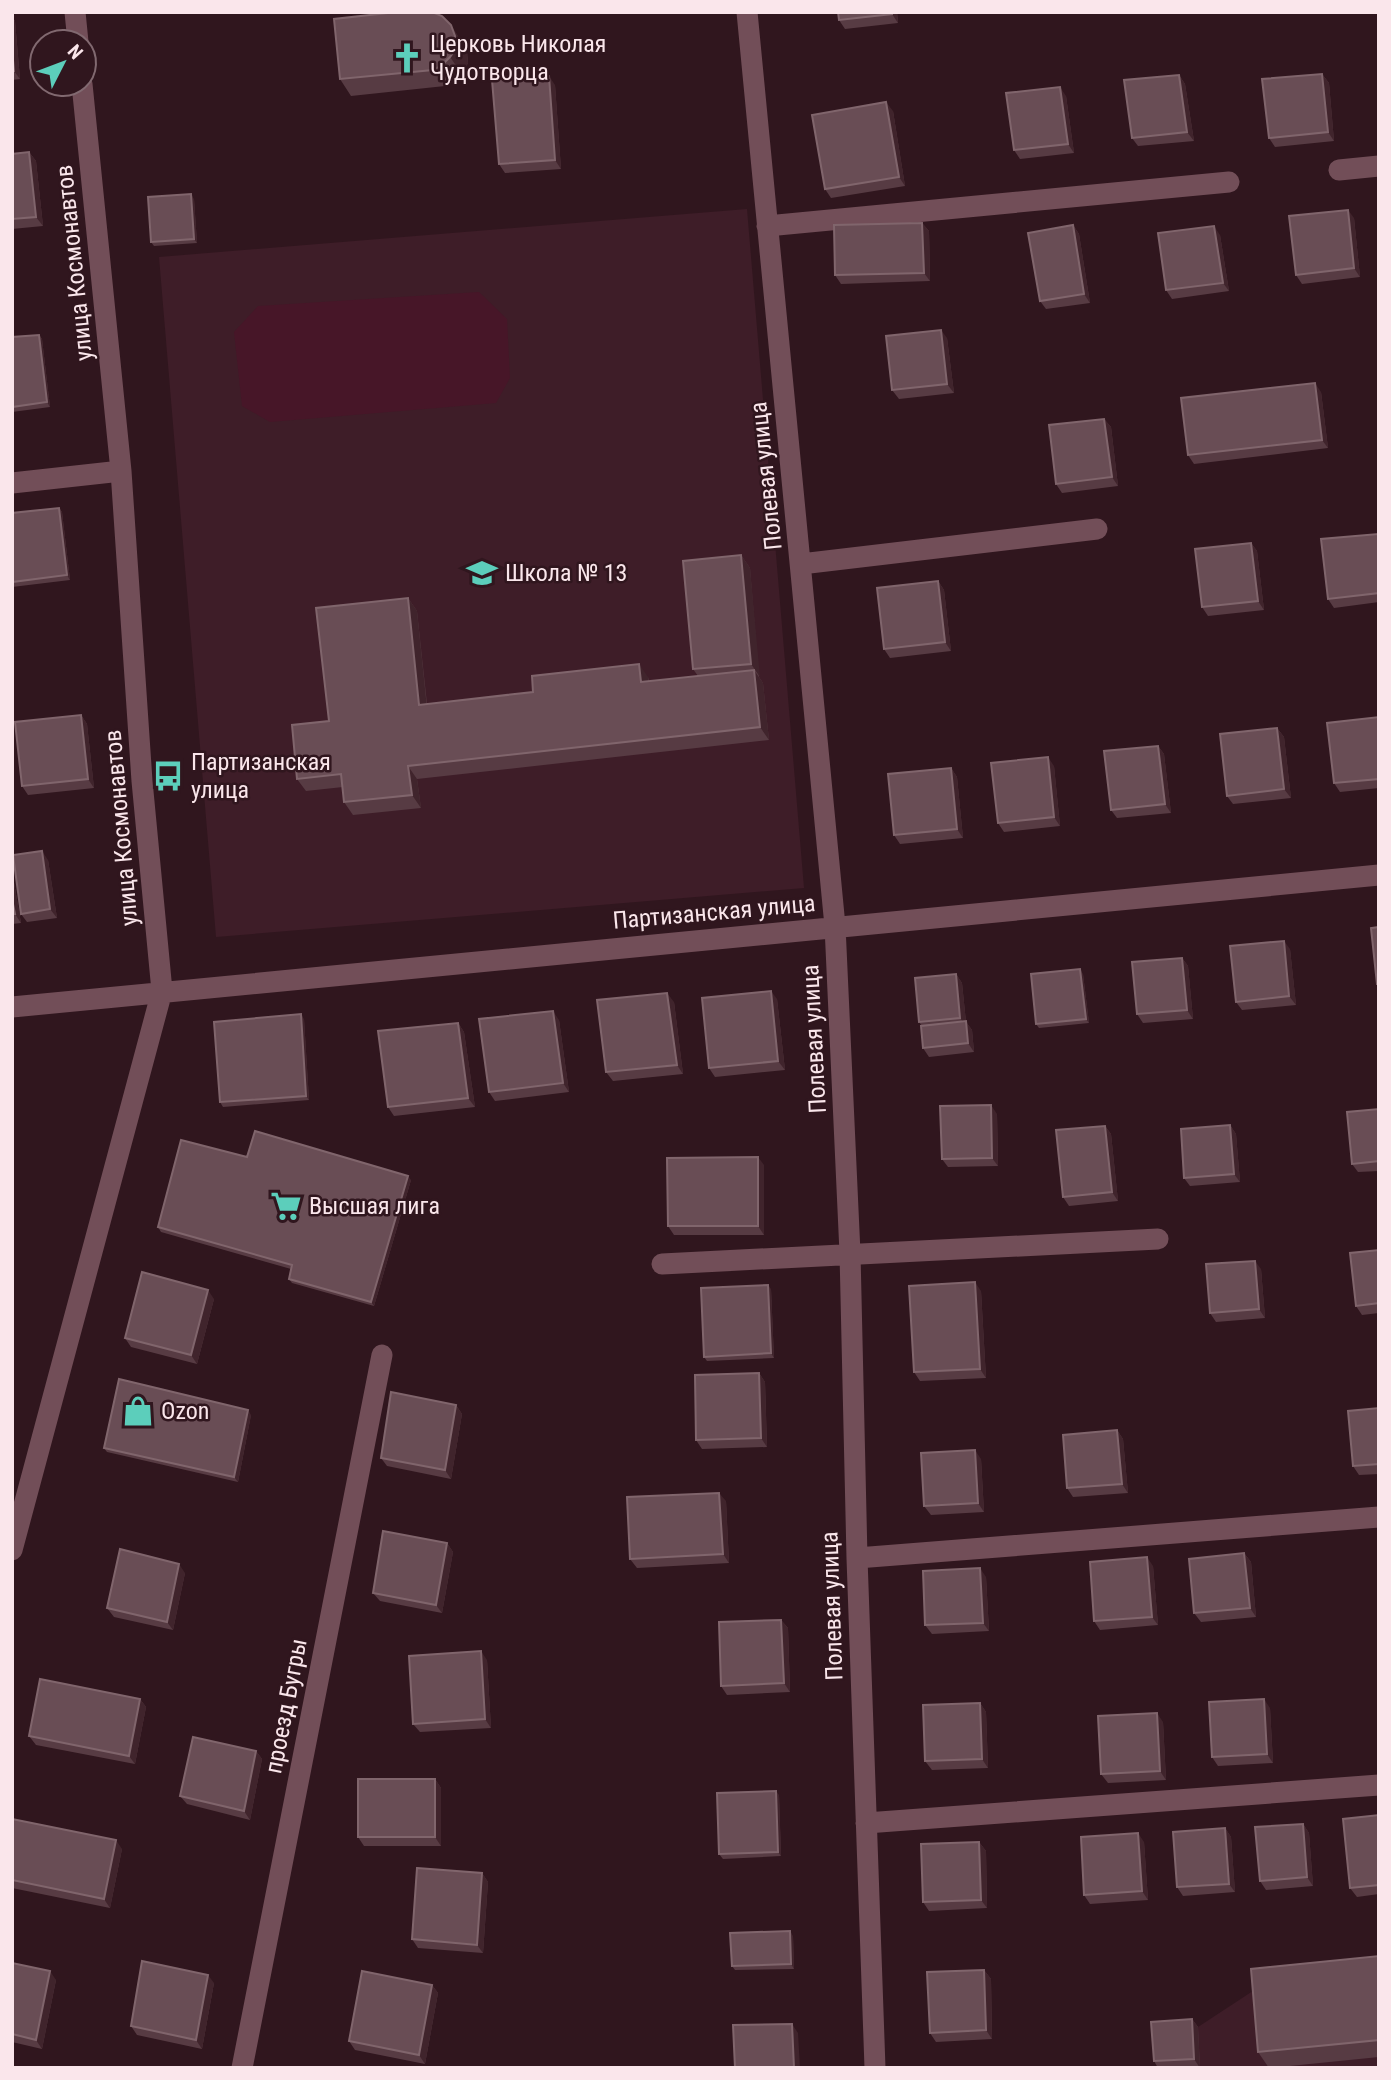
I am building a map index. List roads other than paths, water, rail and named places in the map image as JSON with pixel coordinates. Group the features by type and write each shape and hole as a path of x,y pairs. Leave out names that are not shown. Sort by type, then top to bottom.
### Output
{"street":[{"name":"Полевая улица","path":"747,12 835,926 850,1253 857,1558 875,2068"},
{"name":"улица Космонавтов","path":"13,1539 162,991 142,781 121,471 83,98"},
{"path":"1339,170 1379,166"},
{"path":"767,226 1228,182"},
{"path":"12,482 121,471"},
{"path":"801,564 1097,529"},
{"name":"Партизанская улица","path":"12,1007 1379,875"},
{"path":"662,1264 1158,1240"},
{"name":"проезд Бугры","path":"242,2068 382,1355"},
{"path":"857,1558 1379,1517"},
{"path":"866,1823 1379,1785"}],"place":[{"name":"Церковь Николая Чудотворца","path":"407,58"},
{"name":"Школа № 13","path":"482,573"},
{"name":"Партизанская улица","path":"168,776"},
{"name":"Высшая лига","path":"286,1206"},
{"name":"Ozon","path":"138,1411"}]}
